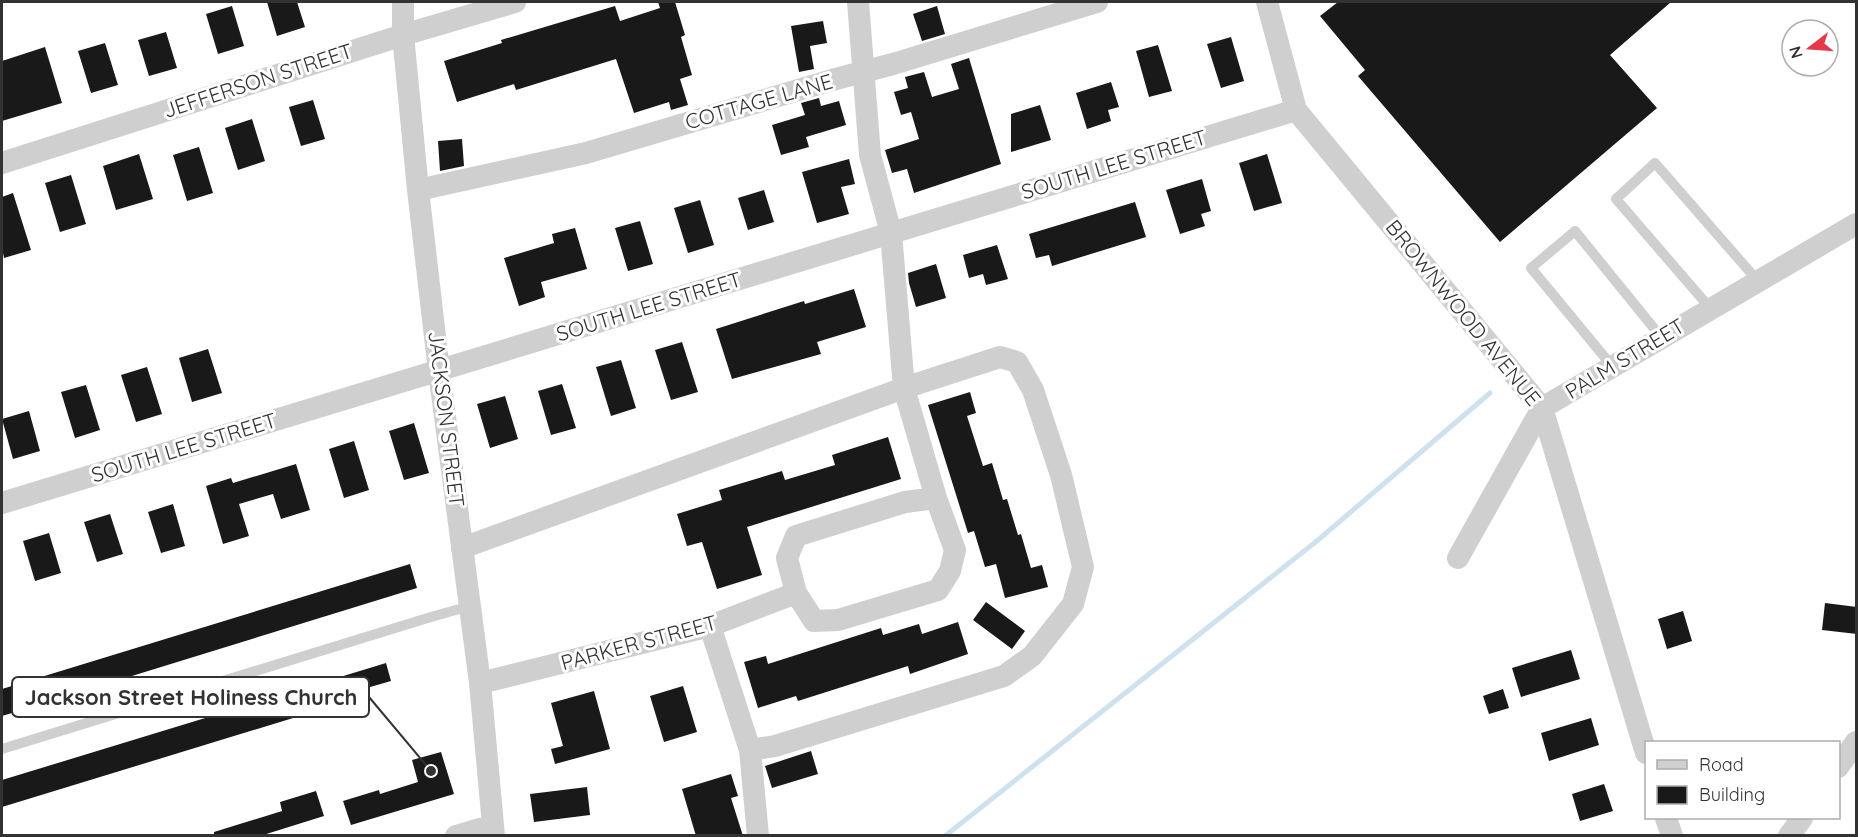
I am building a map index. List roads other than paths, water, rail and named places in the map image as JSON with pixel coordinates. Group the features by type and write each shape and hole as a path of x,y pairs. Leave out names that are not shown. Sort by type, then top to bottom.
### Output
{"street":[{"name":"JACKSON STREET","path":"403,2 418,190 480,683 494,830"},
{"name":"JEFFERSON STREET","path":"2,164 404,35 515,2"},
{"path":"858,2 870,154 891,233 904,388 936,498 955,550 950,571 938,590 838,620 814,621 796,593 787,558 796,536 905,502 936,498"},
{"name":"COTTAGE LANE","path":"418,190 586,153 1097,2"},
{"name":"BROWNWOOD AVENUE","path":"1267,2 1296,110 1542,408 1645,746"},
{"name":"SOUTH LEE STREET","path":"2,503 1296,110"},
{"name":"PALM STREET","path":"1458,558 1542,408 1757,280 1857,224"},
{"path":"462,548 904,388 1000,357 1017,362 1033,390 1061,475 1083,567 1073,604 1032,656 1004,676 775,746 750,750"},
{"name":"PARKER STREET","path":"480,683 710,626 796,593"},
{"path":"710,626 750,750 758,836"},
{"path":"1840,766 1857,742"},
{"path":"1666,819 1672,836"},
{"path":"1789,836 1801,819"},
{"path":"456,836 494,830"}],"lane":[{"path":"1710,308 1616,198 1655,163 1757,280"},
{"path":"1612,366 1531,268 1575,231 1661,337"},
{"path":"2,750 470,606"}],"waterway":[{"path":"945,836 1318,540 1490,393"}],"place":[{"name":"Jackson Street Holiness Church","path":"431,771"}]}
